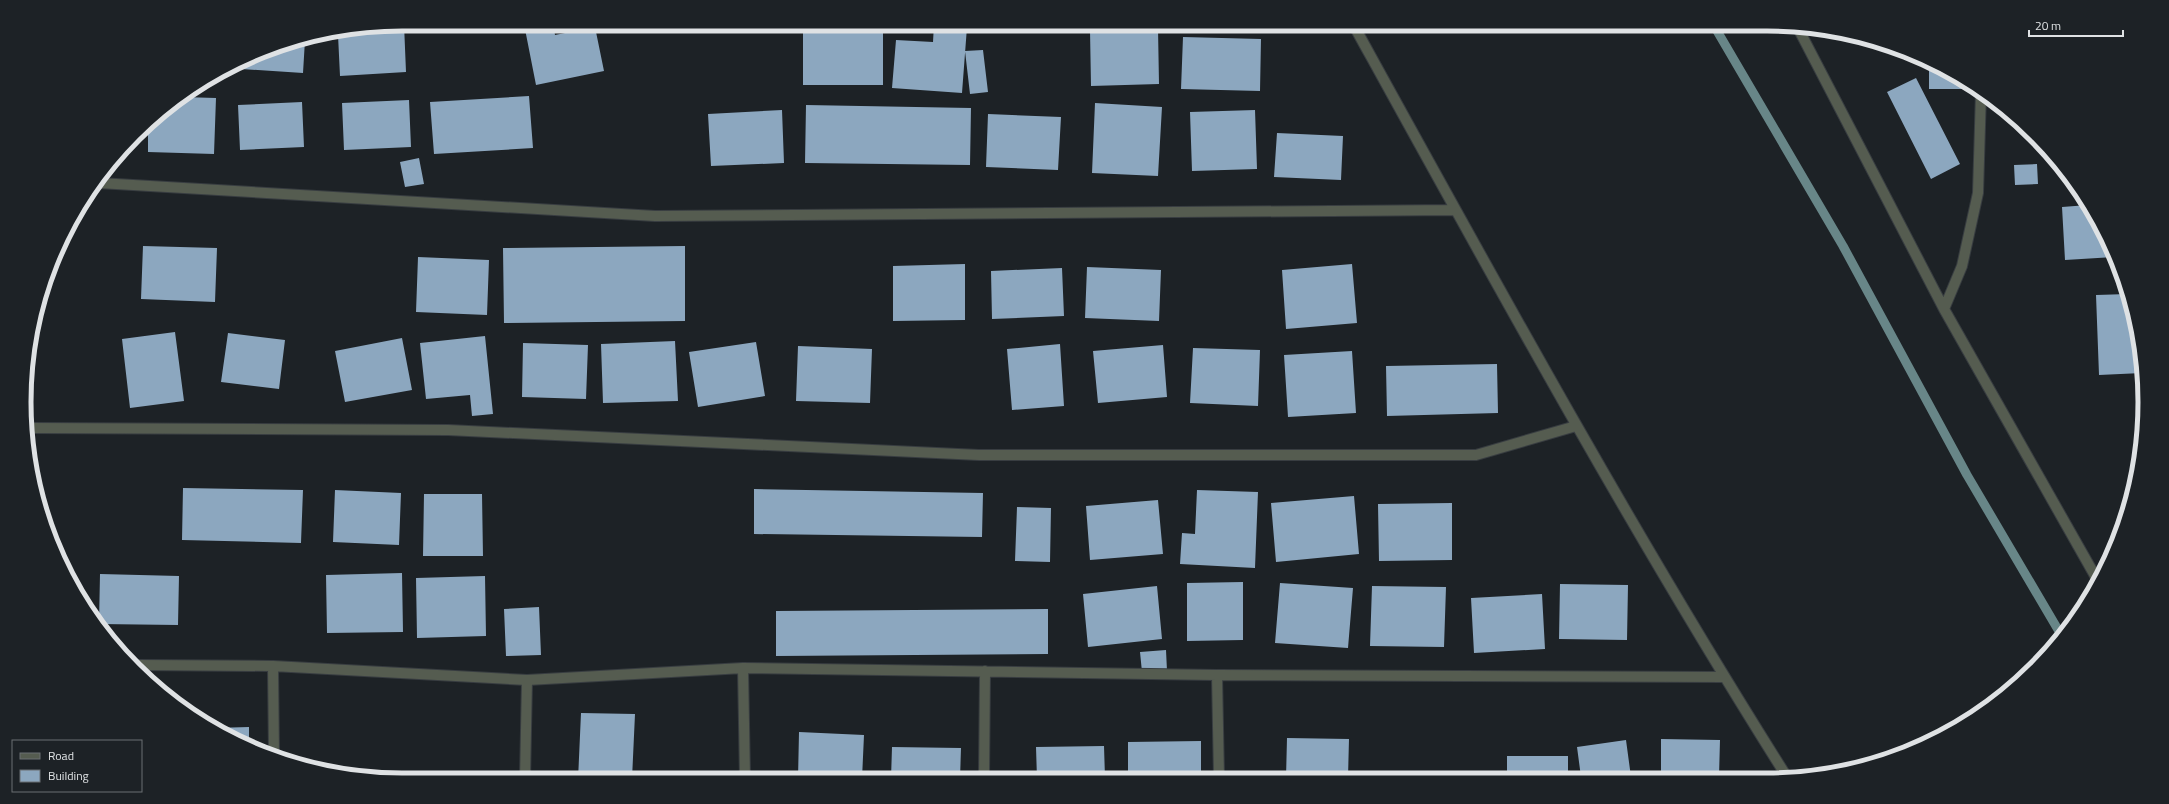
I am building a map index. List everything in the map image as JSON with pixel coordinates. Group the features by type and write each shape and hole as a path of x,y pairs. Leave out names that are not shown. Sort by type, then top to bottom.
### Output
{"street":[{"path":"1356,31 1576,426 1724,677 1784,772"},
{"path":"1800,33 1944,309 2095,575"},
{"path":"1944,309 1962,266 1978,193 1981,99"},
{"path":"103,183 655,216 1455,210"},
{"path":"32,428 448,430 979,455 1476,455 1576,426"},
{"path":"141,665 273,666 527,680 742,668 1217,676 1724,677"},
{"path":"273,666 274,750"},
{"path":"742,668 745,773"},
{"path":"984,773 985,671"},
{"path":"1217,676 1219,773"},
{"path":"525,773 527,680"}],"building":[{"path":"404,31 406,72 340,76 338,37 354,34"},
{"path":"525,31 554,31 555,35 575,31 596,31 604,71 536,85"},
{"path":"803,31 883,31 883,85 803,85"},
{"path":"934,31 967,31 962,93 892,88 896,40 933,42"},
{"path":"1090,31 1158,31 1159,84 1091,86"},
{"path":"1183,37 1261,39 1260,91 1181,89"},
{"path":"305,44 303,73 241,69 241,68 260,59"},
{"path":"983,50 988,92 970,94 965,51"},
{"path":"1929,68 1964,88 1964,89 1929,89"},
{"path":"1916,78 1960,164 1931,179 1887,92"},
{"path":"529,96 533,148 434,154 430,102"},
{"path":"191,97 216,98 214,154 148,152 148,132 157,123"},
{"path":"409,100 411,147 344,150 342,103"},
{"path":"302,102 304,147 240,150 238,105"},
{"path":"1095,103 1162,107 1158,176 1092,173"},
{"path":"806,105 971,108 970,165 805,163"},
{"path":"782,110 784,163 711,166 708,114"},
{"path":"1255,110 1257,169 1192,171 1190,112"},
{"path":"988,114 1061,117 1058,170 986,167"},
{"path":"1277,133 1343,136 1341,180 1274,177"},
{"path":"419,158 424,184 405,187 400,162"},
{"path":"2037,164 2038,184 2015,185 2014,165"},
{"path":"2081,206 2100,238 2109,257 2065,260 2062,207"},
{"path":"143,246 217,248 215,302 141,299"},
{"path":"685,246 685,321 504,323 503,248"},
{"path":"418,257 489,260 487,315 416,312"},
{"path":"965,264 965,320 893,321 893,266"},
{"path":"1352,264 1357,323 1286,329 1282,270"},
{"path":"1087,267 1161,270 1159,321 1085,318"},
{"path":"1062,268 1064,316 992,319 991,271"},
{"path":"2121,294 2131,330 2137,373 2099,375 2096,295"},
{"path":"175,332 184,401 130,408 122,339"},
{"path":"228,333 285,340 279,389 221,382"},
{"path":"485,336 493,414 472,416 470,395 426,399 420,343"},
{"path":"402,338 412,390 345,402 335,351"},
{"path":"675,341 678,401 603,403 601,344"},
{"path":"756,342 765,396 698,407 689,352"},
{"path":"523,343 588,345 586,399 522,397"},
{"path":"1060,344 1064,406 1012,410 1007,349"},
{"path":"1163,345 1167,397 1098,403 1093,351"},
{"path":"798,346 872,349 870,403 796,401"},
{"path":"1193,348 1260,350 1258,406 1190,403"},
{"path":"1352,351 1356,413 1288,417 1284,355"},
{"path":"1497,364 1498,413 1387,416 1386,366"},
{"path":"183,488 303,490 301,543 182,540"},
{"path":"754,489 983,493 982,537 754,534"},
{"path":"335,490 401,493 399,545 333,542"},
{"path":"1197,490 1258,492 1255,568 1180,564 1182,533 1195,534"},
{"path":"424,494 482,494 483,556 423,556"},
{"path":"1354,496 1359,554 1276,562 1271,503"},
{"path":"1158,500 1163,554 1090,560 1086,506"},
{"path":"1452,503 1452,560 1379,561 1378,504"},
{"path":"1017,507 1051,508 1050,562 1015,561"},
{"path":"402,573 403,632 327,633 326,575"},
{"path":"100,574 179,576 178,625 105,624 99,615"},
{"path":"485,576 486,636 417,638 416,578"},
{"path":"1243,582 1243,640 1187,641 1187,583"},
{"path":"1280,583 1353,588 1348,648 1275,643"},
{"path":"1560,584 1628,585 1627,640 1559,639"},
{"path":"1157,586 1162,639 1088,647 1083,594"},
{"path":"1372,586 1446,587 1444,647 1370,646"},
{"path":"1542,594 1545,649 1474,653 1471,598"},
{"path":"539,607 541,655 506,656 504,609"},
{"path":"1048,609 1048,654 776,656 776,611"},
{"path":"1166,650 1167,671 1142,672 1140,652"},
{"path":"581,713 635,714 632,773 578,773"},
{"path":"249,727 249,740 238,735 225,728"},
{"path":"799,732 864,735 862,773 798,773"},
{"path":"1287,738 1349,739 1348,773 1286,773"},
{"path":"1661,739 1720,740 1719,773 1661,773"},
{"path":"1626,740 1630,773 1580,773 1577,747"},
{"path":"1201,741 1201,773 1128,773 1128,742"},
{"path":"1104,746 1105,773 1037,773 1036,747"},
{"path":"892,747 961,748 960,773 891,773"},
{"path":"1507,756 1568,756 1568,773 1507,773"}],"waterway":[{"path":"1717,31 1843,246 1967,475 2059,631"}]}
